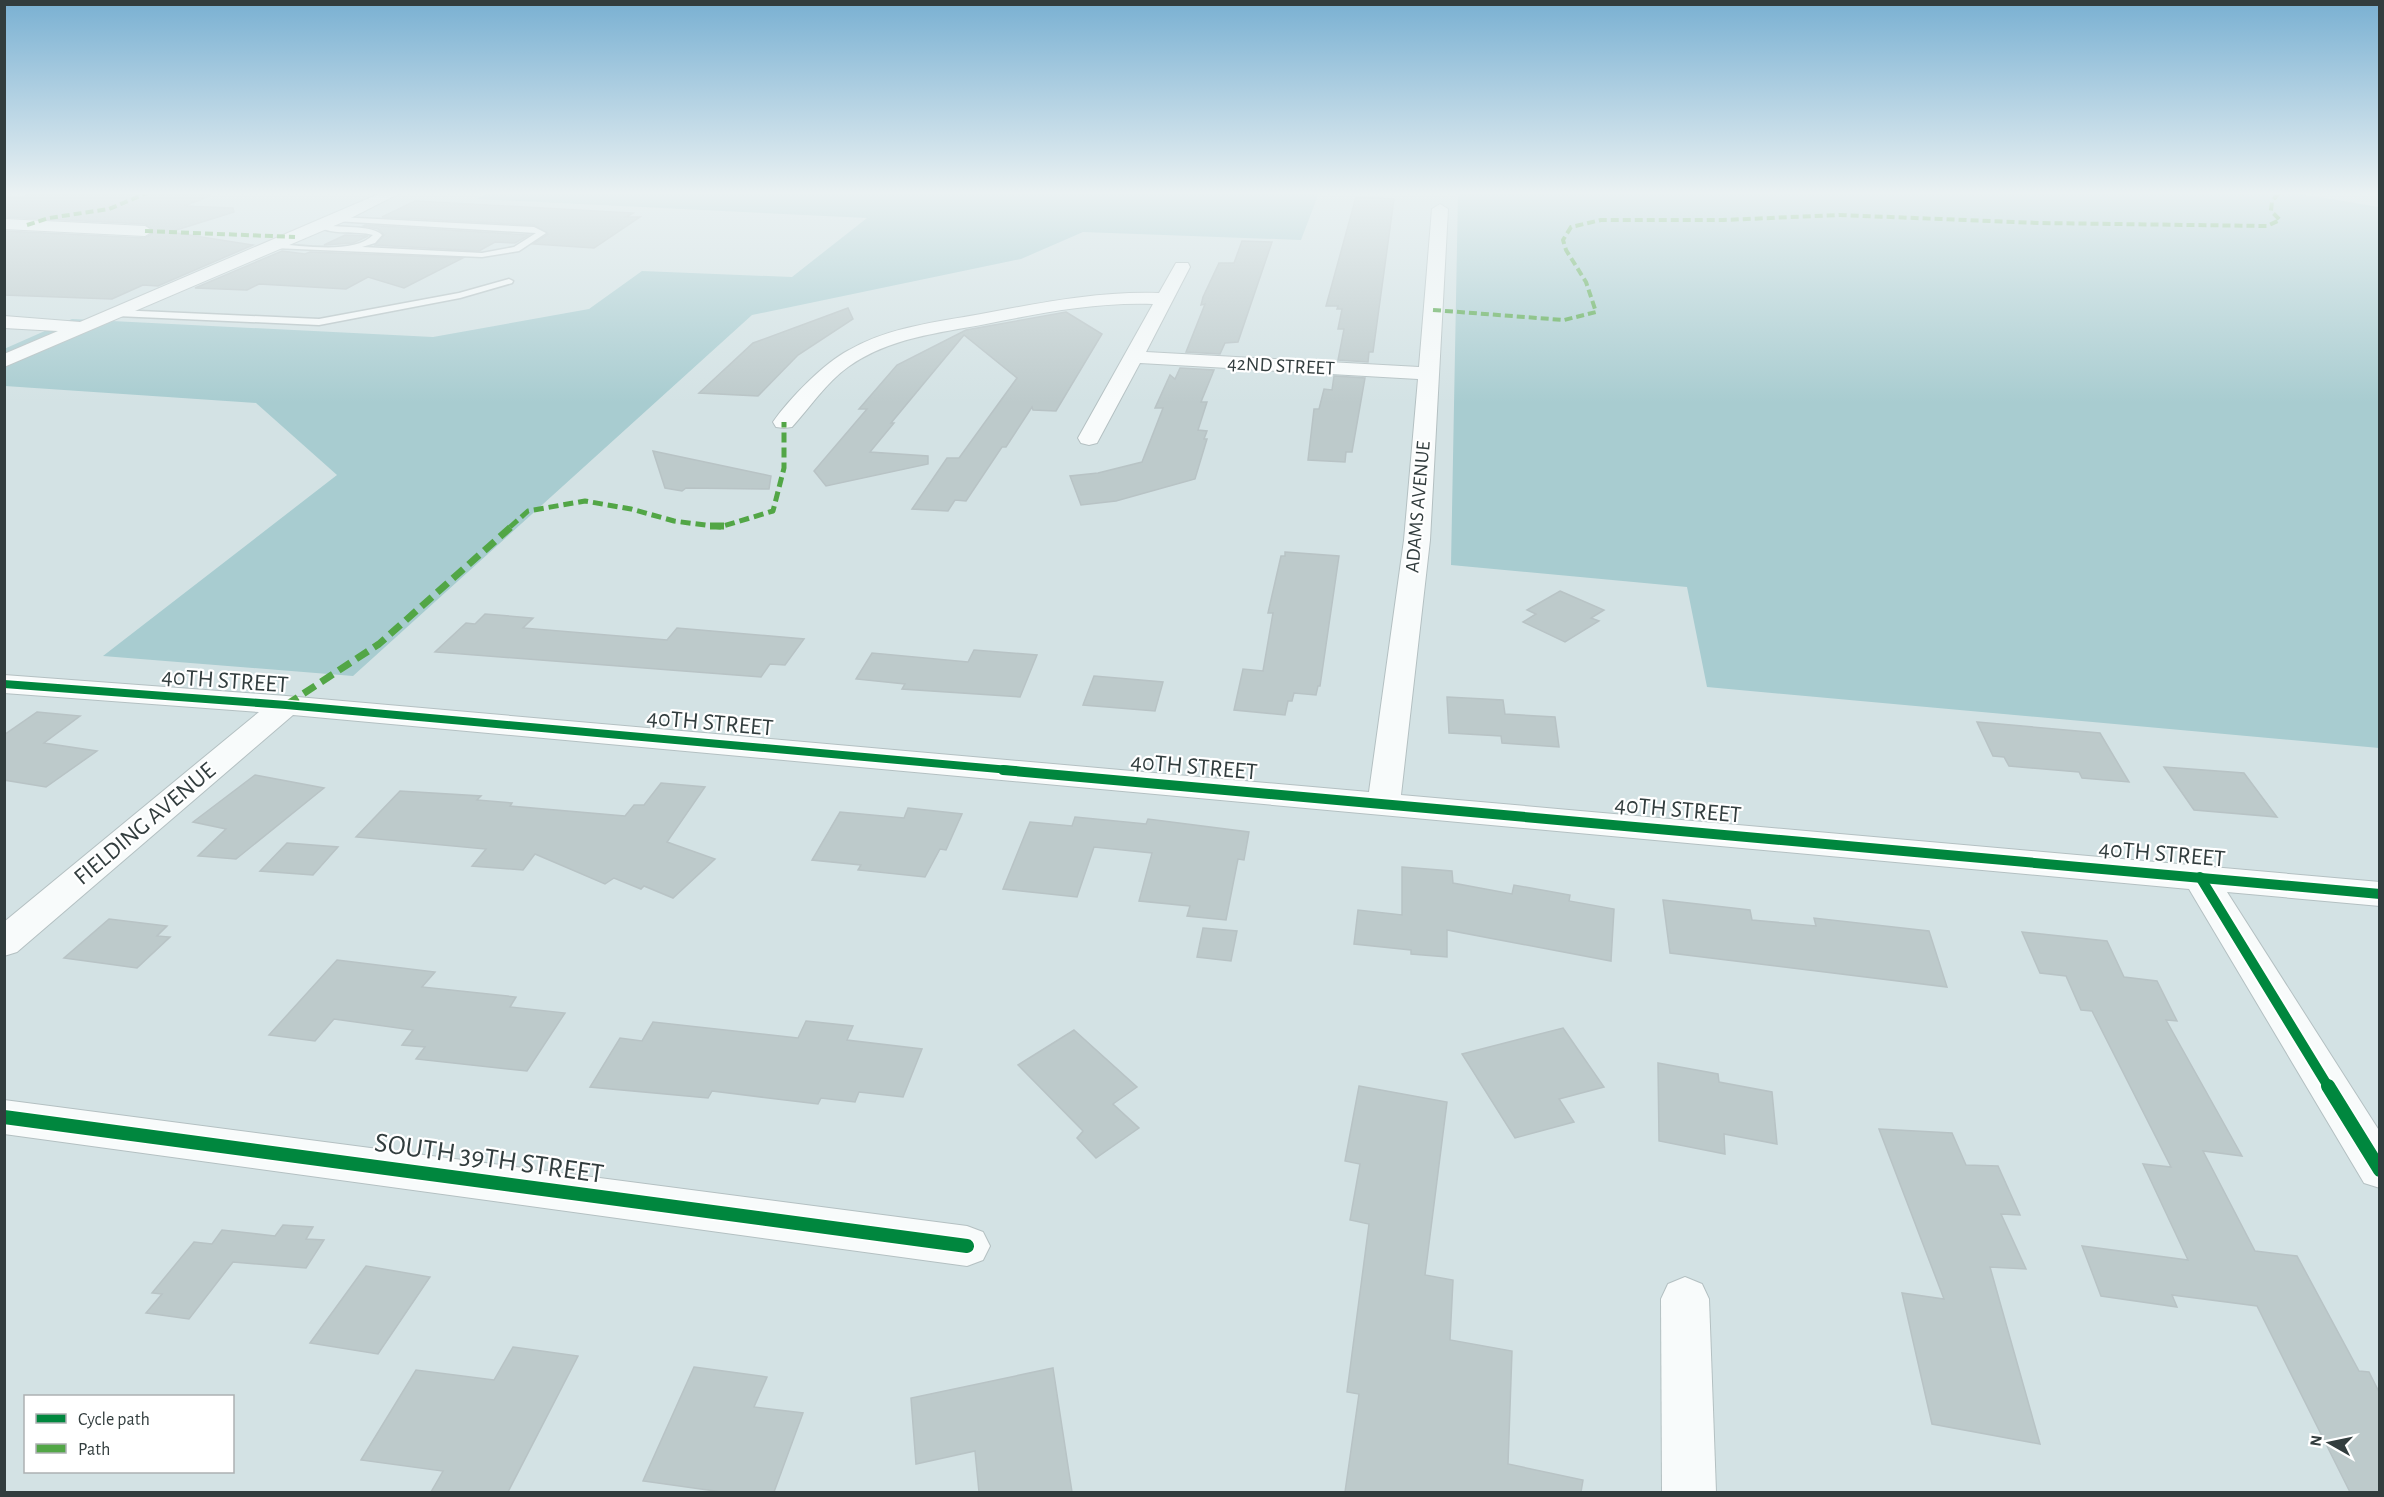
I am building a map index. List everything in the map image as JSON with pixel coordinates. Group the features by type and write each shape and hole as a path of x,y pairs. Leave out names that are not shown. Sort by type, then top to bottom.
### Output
{"street":[{"path":"4,361 234,263"},
{"name":"ADAMS AVENUE","path":"1384,803 1417,540 1436,263"},
{"path":"1089,438 1182,267"},
{"path":"784,423 840,364 868,349 901,336 1088,301 1128,297 1165,298"},
{"path":"4,322 83,327"},
{"name":"42ND STREET","path":"1133,357 1428,374"},
{"name":"40TH STREET","path":"4,684 286,705 2379,894"},
{"name":"FIELDING AVENUE","path":"4,943 286,705"},
{"path":"2200,877 2379,1170"},
{"name":"SOUTH 39TH STREET","path":"4,1117 967,1246"},
{"path":"1685,1299 1689,1492"}],"lane":[{"path":"117,313 319,322 450,297 509,281"}],"shaded area":[{"path":"810,263 1002,263 752,315 353,676 103,656 337,475 256,403 5,386 4,349 72,319 433,337 589,309 642,271 792,277"},
{"path":"1457,263 2379,263 2379,748 1707,687 1687,587 1451,565"}],"building":[{"path":"4,263 212,263 158,286 143,285 112,299 4,295"},
{"path":"254,263 453,263 404,288 368,277 346,289 259,284 247,290 195,288"},
{"path":"1219,263 1265,263 1238,342 1225,343 1220,354 1186,352 1205,304 1201,305 1203,297"},
{"path":"1338,263 1385,263 1373,352 1369,352 1368,362 1338,360 1344,329 1338,329 1342,309 1337,309 1338,306 1326,306"},
{"path":"848,308 853,319 798,355 758,396 699,393 753,343"},
{"path":"1066,312 1102,334 1056,411 1033,410 1032,407 966,501 955,500 948,511 912,509 947,458 959,458 1017,378 964,335 870,452 928,456 928,464 826,486 814,471 867,409 859,409 897,365 966,330"},
{"path":"1180,368 1214,370 1201,402 1207,402 1198,430 1207,431 1204,439 1207,439 1195,479 1116,501 1081,505 1070,476 1098,473 1142,462 1163,408 1155,408 1170,375 1175,379"},
{"path":"1334,376 1365,378 1352,452 1346,452 1345,462 1308,460 1314,409 1319,409 1324,389 1332,390"},
{"path":"653,451 771,476 769,489 686,488 682,491 665,488"},
{"path":"1285,552 1339,556 1320,686 1318,686 1316,695 1294,693 1292,701 1288,701 1285,715 1234,710 1243,669 1263,671 1273,613 1268,613 1281,556 1285,556"},
{"path":"1560,591 1604,610 1591,618 1599,621 1565,642 1523,622 1536,614 1527,610"},
{"path":"485,614 533,618 523,628 667,640 677,628 804,639 785,665 770,664 761,677 435,652 466,623 475,624"},
{"path":"974,650 1037,655 1020,697 902,689 905,684 856,679 872,653 968,662"},
{"path":"1094,676 1163,682 1155,711 1083,705"},
{"path":"1447,697 1503,700 1505,714 1555,717 1559,747 1502,743 1501,736 1449,733"},
{"path":"37,712 80,716 44,743 97,751 46,787 4,780 4,735"},
{"path":"1977,722 2100,733 2129,782 2082,778 2079,772 2009,766 2004,757 1993,756"},
{"path":"2164,767 2244,773 2277,817 2194,810"},
{"path":"255,775 324,788 236,859 198,856 226,829 193,822"},
{"path":"661,783 705,787 667,842 715,859 673,898 644,886 641,889 614,878 605,884 535,854 523,870 472,866 486,849 356,837 400,791 481,796 477,800 512,803 510,806 625,816 634,805 644,805"},
{"path":"908,808 962,814 946,850 940,849 925,877 858,870 861,865 812,860 840,812 904,818"},
{"path":"1075,817 1146,824 1148,819 1249,832 1244,860 1238,859 1226,920 1187,916 1190,906 1139,901 1152,853 1094,847 1077,897 1003,889 1030,822 1072,826"},
{"path":"287,843 338,847 313,875 260,871"},
{"path":"1402,867 1452,871 1453,883 1512,894 1514,885 1570,895 1569,901 1614,909 1611,961 1447,930 1447,957 1411,954 1411,950 1354,944 1358,910 1402,915"},
{"path":"1663,900 1750,910 1752,920 1816,926 1814,918 1929,931 1947,987 1670,953"},
{"path":"109,919 167,926 157,936 170,937 137,968 64,958"},
{"path":"1203,928 1237,931 1231,961 1197,957"},
{"path":"2022,932 2107,941 2124,977 2157,981 2177,1021 2166,1020 2242,1156 2203,1151 2255,1251 2297,1256 2359,1371 2369,1372 2379,1392 2379,1492 2350,1492 2257,1306 2172,1295 2177,1307 2101,1296 2082,1246 2188,1260 2143,1164 2171,1167 2092,1011 2081,1010 2066,976 2040,973"},
{"path":"337,960 435,972 422,987 516,997 510,1007 565,1013 527,1071 416,1059 425,1047 402,1045 413,1030 334,1019 315,1041 269,1035"},
{"path":"806,1021 853,1026 847,1040 922,1049 903,1097 859,1092 855,1102 821,1098 818,1104 712,1091 708,1098 590,1087 620,1038 642,1041 653,1022 798,1038"},
{"path":"1563,1028 1604,1087 1559,1099 1574,1122 1515,1138 1462,1054"},
{"path":"1074,1030 1137,1087 1113,1104 1139,1128 1096,1158 1077,1138 1083,1131 1018,1065"},
{"path":"1658,1063 1718,1074 1719,1082 1772,1092 1777,1144 1724,1134 1725,1154 1659,1141"},
{"path":"1359,1086 1447,1102 1425,1275 1453,1280 1450,1340 1512,1351 1508,1464 1583,1480 1581,1492 1345,1492 1359,1394 1347,1392 1369,1224 1350,1220 1360,1164 1345,1161"},
{"path":"1879,1129 1952,1133 1966,1165 1998,1166 2020,1215 2001,1214 2026,1269 1990,1267 2040,1444 1932,1424 1902,1293 1944,1299"},
{"path":"283,1225 313,1227 306,1239 324,1240 306,1268 233,1262 189,1319 146,1313 162,1294 152,1293 194,1242 212,1244 222,1230 275,1236"},
{"path":"366,1266 430,1277 378,1354 310,1343"},
{"path":"513,1347 578,1356 508,1492 431,1492 443,1471 361,1460 416,1370 494,1380"},
{"path":"694,1367 767,1377 754,1407 803,1413 774,1492 722,1492 643,1481"},
{"path":"1053,1368 1072,1492 979,1492 975,1451 916,1464 911,1398"}],"marked path":[{"path":"1433,310 1564,320 1596,312 1586,282 1574,263"},
{"path":"286,705 379,644 528,511 585,501 631,509 674,521 720,527 773,511 784,468 784,422"}],"cycle path":[{"path":"4,684 286,705 2380,894"},
{"path":"2200,877 2380,1170"},
{"path":"4,1117 967,1246"}]}
